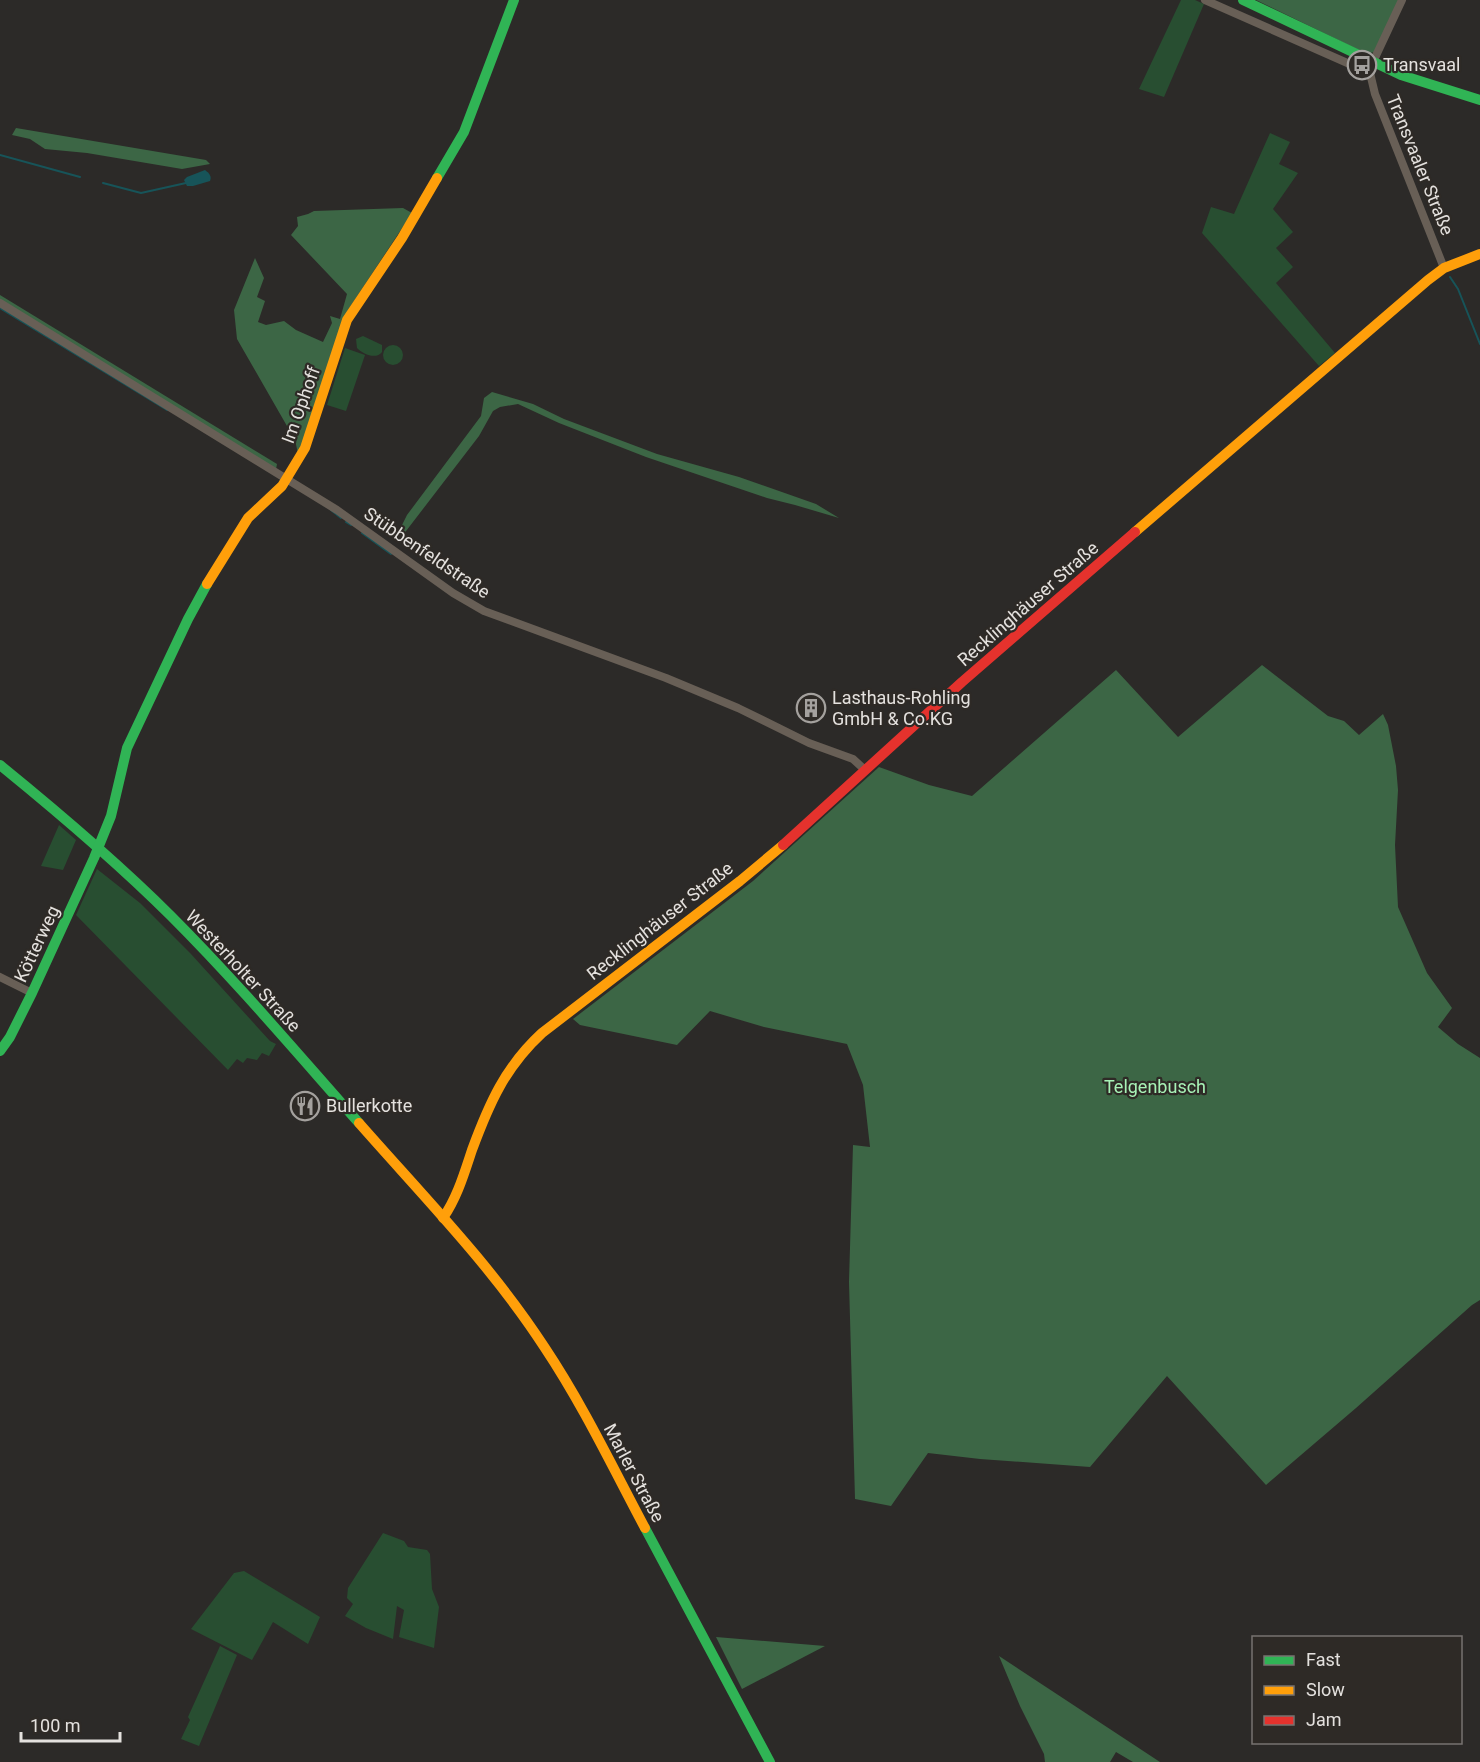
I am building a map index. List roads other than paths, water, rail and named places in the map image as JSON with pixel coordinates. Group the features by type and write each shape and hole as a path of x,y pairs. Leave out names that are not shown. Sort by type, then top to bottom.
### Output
{"street":[{"name":"Im Ophoff","path":"98,848 111,816 128,748 188,619 237,534 248,518 282,486 305,448 347,320 402,238 464,132 514,0"},
{"path":"1205,0 1372,68 1480,100"},
{"path":"1243,0 1372,68"},
{"path":"1372,68 1402,0"},
{"name":"Transvaaler Straße","path":"1372,68 1375,94 1444,268"},
{"name":"Recklinghäuser Straße","path":"443,1218 452,1205 496,1092 509,1070 542,1033 740,881 971,675 1411,295 1444,268 1480,254"},
{"name":"Stübbenfeldstraße","path":"0,303 338,510 468,603 484,611 666,678 738,708 809,743 853,759 865,770"},
{"name":"Westerholter Straße","path":"0,765 98,848 195,940 443,1218"},
{"name":"Kötterweg","path":"0,1050 10,1036 32,993 98,848"},
{"path":"0,977 32,993"},
{"name":"Marler Straße","path":"443,1218 526,1318 558,1368 770,1762"}],"water":[{"path":"205,170 210,175 210,181 187,186 184,180 187,177"}],"waterway":[{"path":"0,155 80,177"},
{"path":"103,183 141,193 186,183"},
{"path":"1450,277 1458,289 1480,344"},
{"path":"0,308 167,410"},
{"path":"331,510 341,518"},
{"path":"346,522 351,525"},
{"path":"362,533 391,554"}],"place":[{"name":"Transvaal","path":"1362,65"},
{"name":"Lasthaus-Rohling GmbH & Co.KG","path":"811,708"},
{"name":"Bullerkotte","path":"305,1106"}],"park label":[{"name":"Telgenbusch","path":"1155,1087"}]}
